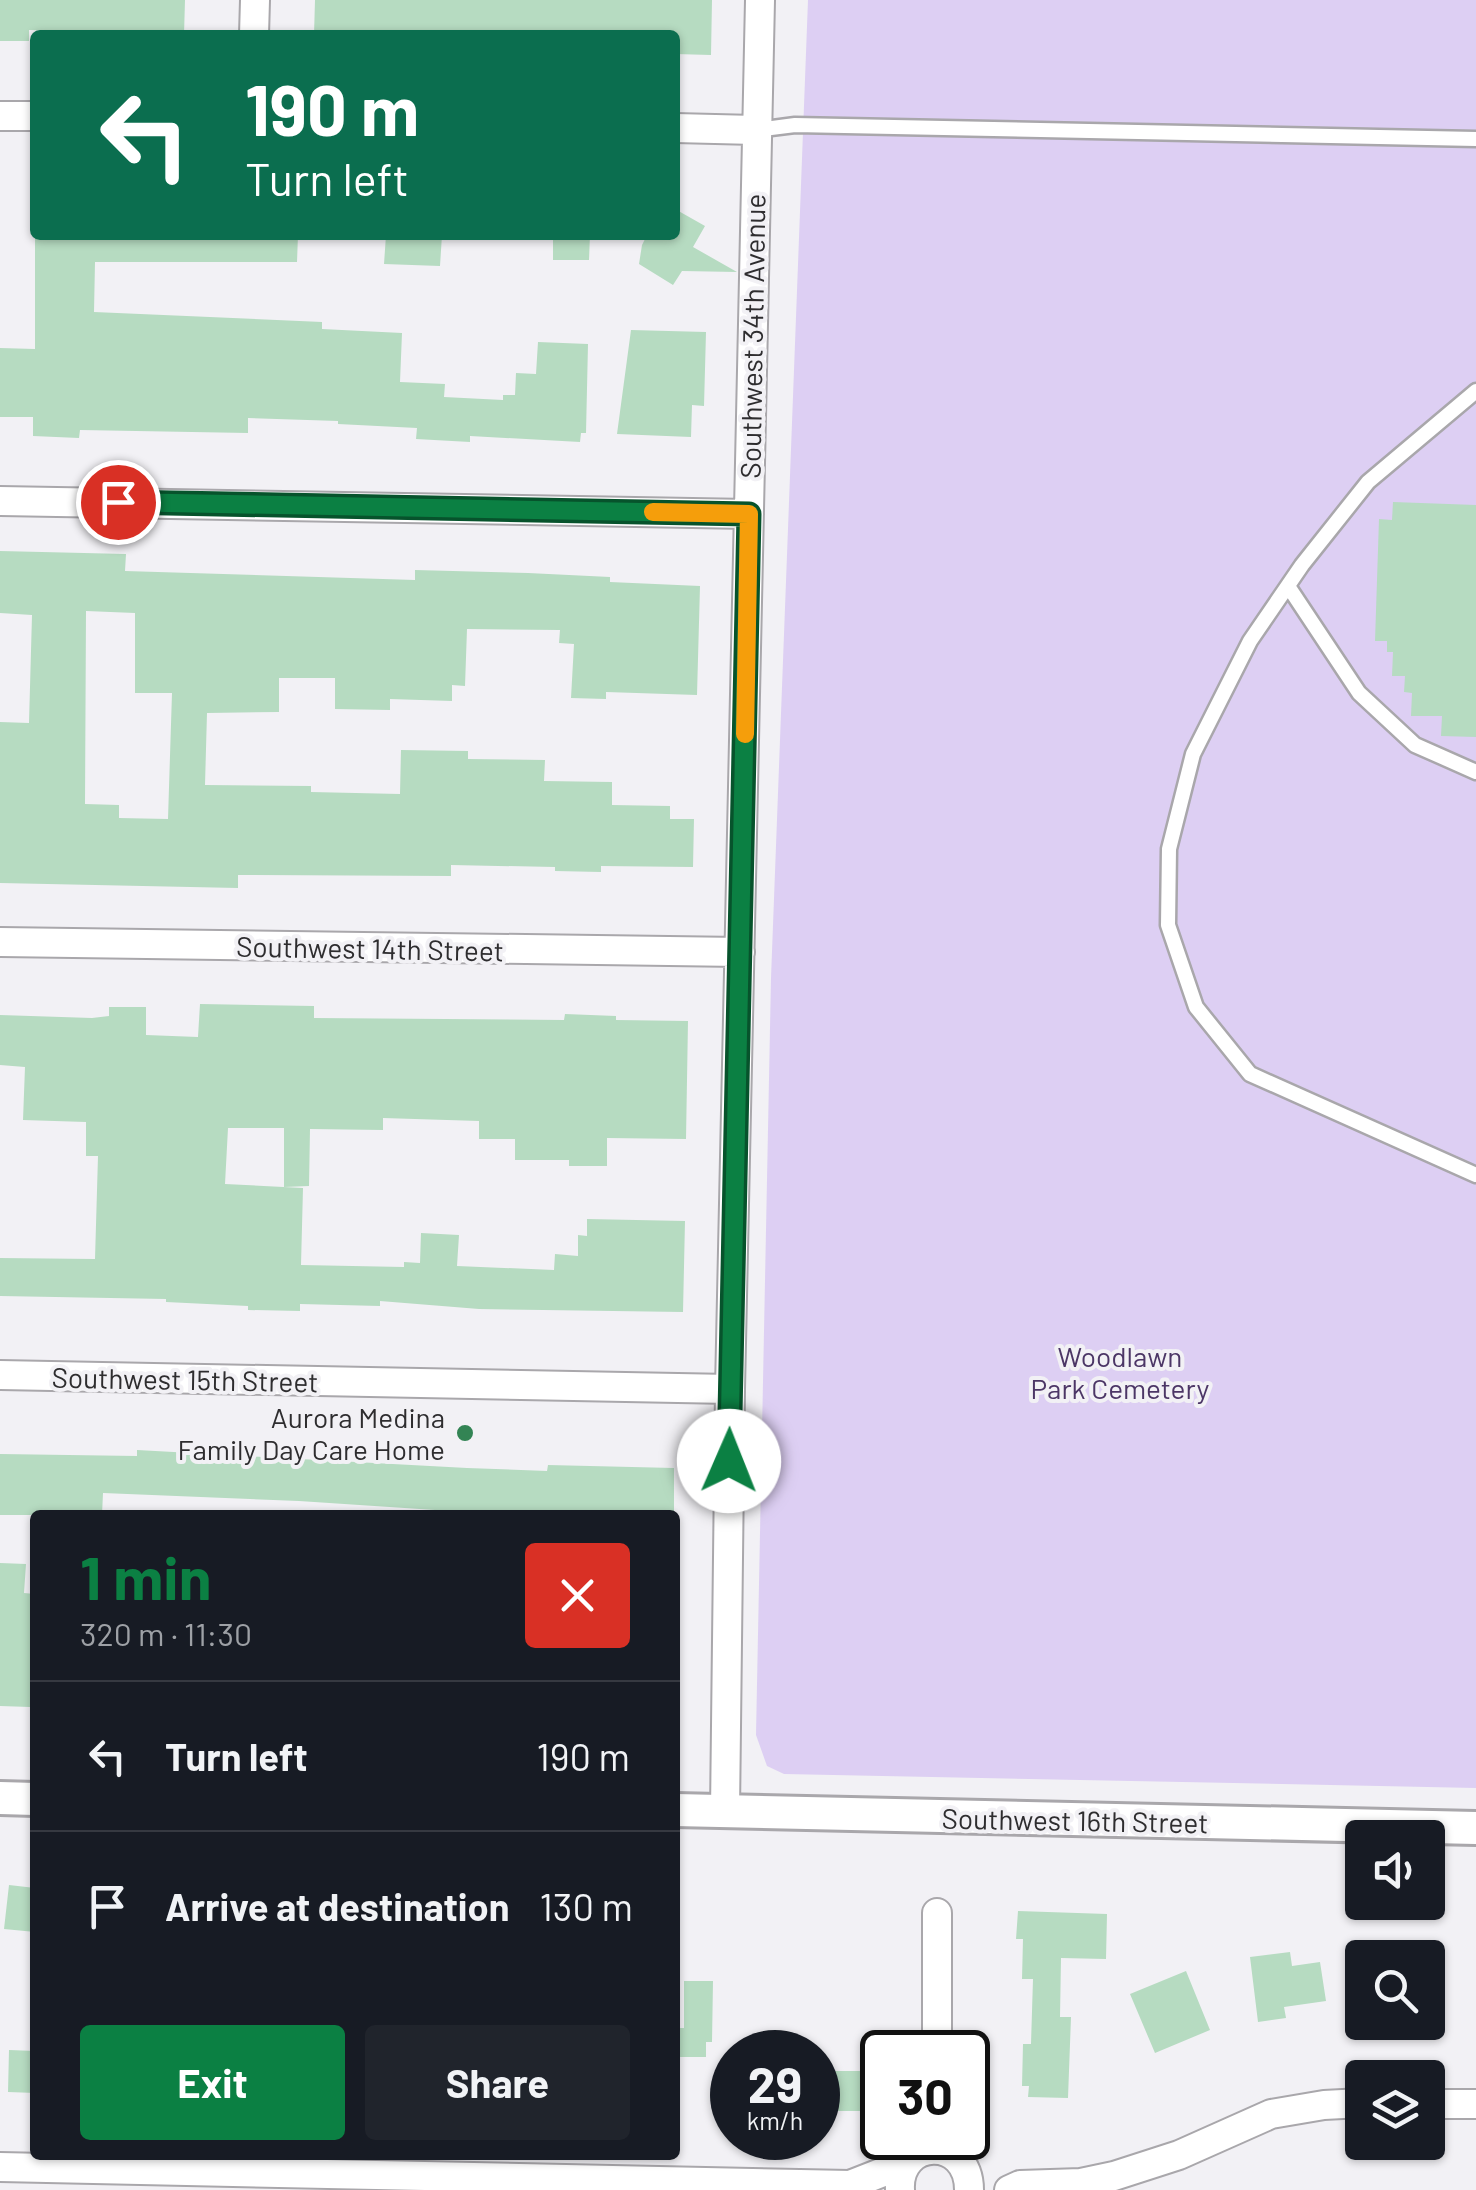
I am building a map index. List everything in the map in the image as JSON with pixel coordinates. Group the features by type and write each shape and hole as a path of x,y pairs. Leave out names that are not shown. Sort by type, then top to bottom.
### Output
{"street":[{"path":"254,30 255,0"},
{"name":"Southwest 34th Avenue","path":"726,1811 730,1389 760,0"},
{"path":"0,116 30,116"},
{"path":"680,128 756,130"},
{"path":"0,500 749,514"},
{"name":"Southwest 14th Street","path":"0,942 740,952"},
{"name":"Southwest 15th Street","path":"0,1375 730,1389"},
{"path":"0,1798 30,1798"},
{"name":"Southwest 16th Street","path":"680,1810 1476,1828"},
{"path":"937,1913 937,2030"},
{"path":"0,2167 264,2182 855,2187 927,2150 1004,2177 1014,2188 1081,2183 1114,2176 1179,2155 1271,2114 1345,2104"},
{"path":"1445,2104 1476,2104"}],"lane":[{"path":"756,130 796,126 1476,139"},
{"path":"1476,390 1368,482 1250,640 1194,754 1169,848 1168,925 1196,1007 1250,1074 1476,1175"},
{"path":"1288,586 1358,693 1416,745 1476,772"}],"green space":[{"name":"Woodlawn Park Cemetery","path":"808,0 1476,0 1476,1788 784,1774 767,1766 756,1735 771,978"}],"building":[{"path":"0,0 185,0 184,30 29,30 29,41 0,41"},
{"path":"315,0 712,0 711,55 680,54 680,30 314,30"},
{"path":"680,212 705,226 693,247 737,272 682,271 673,285 639,264 644,240 680,240"},
{"path":"35,240 298,240 297,262 95,262 94,312 322,322 322,329 402,333 400,382 445,384 444,397 503,400 503,395 515,395 516,373 536,374 538,342 588,344 586,433 581,433 580,442 470,436 470,442 416,439 417,428 248,418 248,433 80,430 79,438 33,436 33,417 0,417 0,348 35,349"},
{"path":"386,240 442,240 440,266 384,264"},
{"path":"553,240 590,240 589,260 553,260"},
{"path":"631,330 706,332 704,406 692,405 691,437 617,434"},
{"path":"1393,502 1476,505 1476,737 1441,736 1442,716 1411,716 1412,693 1404,692 1405,676 1392,676 1393,652 1387,652 1387,641 1375,641 1379,519 1392,520"},
{"path":"0,551 126,554 125,571 415,580 415,570 610,577 610,582 700,586 697,695 606,692 606,699 571,698 574,644 559,643 560,630 467,629 465,686 452,685 452,701 390,699 390,710 335,709 335,678 279,678 279,712 207,713 205,785 311,786 311,792 400,794 401,750 468,751 468,759 545,760 544,781 612,782 612,805 670,806 670,819 694,819 693,867 601,866 601,872 451,865 451,876 238,875 238,888 0,883 0,722 29,723 32,615 0,613","holes":["86,611 135,613 135,693 172,693 168,819 119,818 119,805 85,804"]},
{"path":"200,1004 314,1006 314,1018 564,1020 565,1014 616,1016 616,1020 688,1021 686,1139 607,1138 607,1166 569,1166 569,1160 515,1160 515,1139 479,1139 479,1121 383,1118 383,1130 310,1129 309,1186 284,1187 284,1128 228,1128 225,1184 303,1188 301,1265 404,1267 404,1262 420,1263 421,1233 459,1235 457,1266 554,1270 555,1254 578,1256 578,1235 587,1236 587,1219 685,1221 683,1312 479,1309 380,1301 380,1306 300,1304 300,1311 248,1310 248,1306 166,1299 0,1296 0,1258 95,1259 98,1156 86,1156 86,1122 23,1120 25,1067 0,1065 0,1015 92,1018 109,1016 109,1007 146,1007 146,1035 198,1037"},
{"path":"137,1450 547,1471 548,1465 674,1468 674,1510 435,1510 103,1493 102,1510 30,1510 30,1515 0,1515 0,1454 137,1456"},
{"path":"0,1563 26,1564 24,1593 30,1594 30,1707 0,1706"},
{"path":"9,1885 30,1887 30,1932 4,1929"},
{"path":"1018,1911 1107,1914 1106,1959 1061,1958 1060,2017 1071,2017 1068,2098 1028,2097 1029,2086 1022,2086 1023,2044 1031,2044 1033,1979 1022,1979 1023,1939 1016,1939"},
{"path":"1290,1952 1292,1966 1320,1962 1326,2001 1284,2007 1286,2018 1258,2022 1250,1957"},
{"path":"1186,1971 1210,2030 1155,2053 1130,1994"},
{"path":"684,1981 713,1981 712,2030 710,2042 706,2042 706,2057 680,2057 680,2028 684,2028"},
{"path":"9,2050 30,2051 30,2093 8,2092"},
{"path":"840,2071 860,2071 860,2111 840,2111"}],"slow traffic":[{"path":"653,512 749,514 745,734"}],"place":[{"name":"Aurora Medina Family Day Care Home","path":"465,1433"}],"route":[{"path":"118,502 749,514 729,1461"}]}
